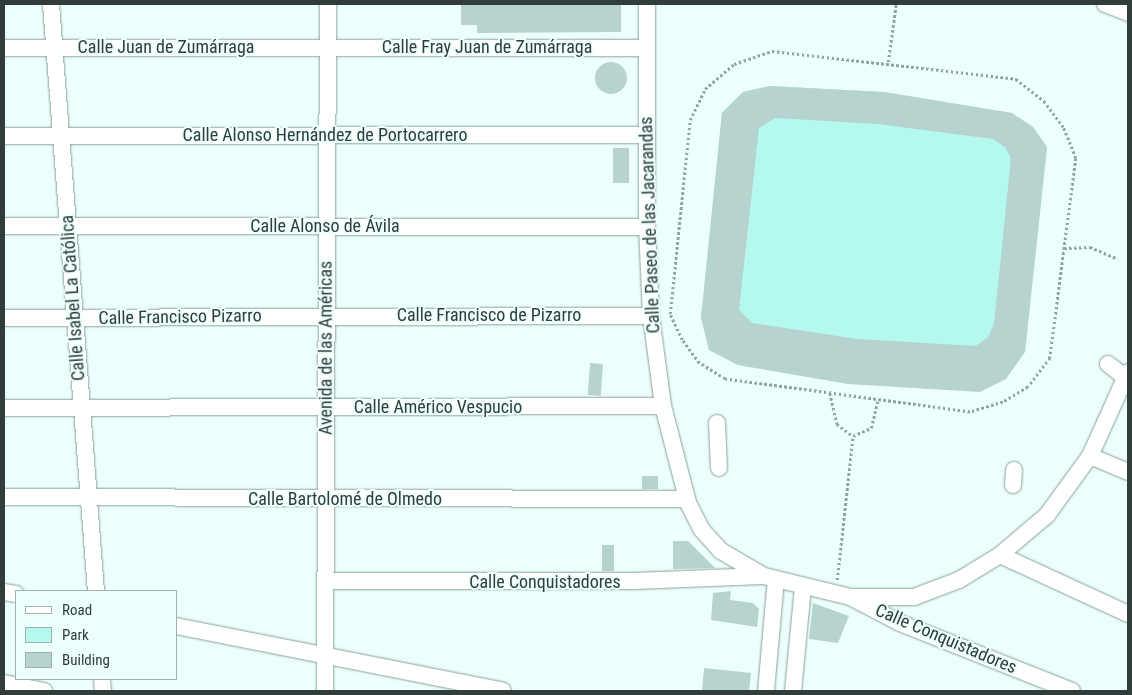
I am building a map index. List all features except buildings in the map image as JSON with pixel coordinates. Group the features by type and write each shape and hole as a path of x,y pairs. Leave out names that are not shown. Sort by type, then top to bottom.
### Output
{"street":[{"name":"Calle Isabel La Católica","path":"51,4 96,590"},
{"name":"Avenida de las Américas","path":"325,691 328,4"},
{"name":"Calle Paseo de las Jacarandas","path":"647,4 647,227 651,316 662,406 687,499 702,530 720,552 770,578 843,595"},
{"path":"1105,4 1128,13"},
{"name":"Calle Juan de Zumárraga","path":"4,48 328,47"},
{"name":"Calle Fray Juan de Zumárraga","path":"328,47 646,48"},
{"name":"Calle Alonso Hernández de Portocarrero","path":"4,136 646,135"},
{"name":"Calle Alonso de Ávila","path":"4,226 647,227"},
{"name":"Calle Francisco de Pizarro","path":"326,315 651,316"},
{"name":"Calle Francisco Pizarro","path":"4,318 326,315"},
{"path":"843,595 914,597 958,580 1000,555 1047,515 1090,456 1127,375 1108,364"},
{"name":"Calle Américo Vespucio","path":"4,408 662,406"},
{"path":"716,423 719,468"},
{"path":"1090,456 1128,472"},
{"name":"Calle Bartolomé de Olmedo","path":"4,497 687,499"},
{"path":"1000,555 1128,614"},
{"path":"766,691 770,578"},
{"name":"Calle Conquistadores","path":"325,581 624,582 770,578"},
{"path":"793,691 803,587"},
{"name":"Calle Conquistadores","path":"843,595 900,623 1072,691"},
{"path":"178,626 503,691"},
{"path":"4,683 44,691"}],"path":[{"path":"888,62 896,4"},
{"path":"772,51 888,62 1016,79 1044,101 1064,128 1076,158 1064,248 1050,358 1028,388 1003,402 970,412 725,379 699,363 682,340 670,314 690,120 705,89 734,64 772,51"},
{"path":"1064,248 1090,248 1118,259"},
{"path":"830,393 837,424 853,436"},
{"path":"853,436 871,428 878,400"},
{"path":"843,595 853,436"}],"green space":[{"path":"770,86 884,92 1012,113 1033,127 1047,147 1025,352 738,365 709,350 701,318 722,113 743,92"}]}
